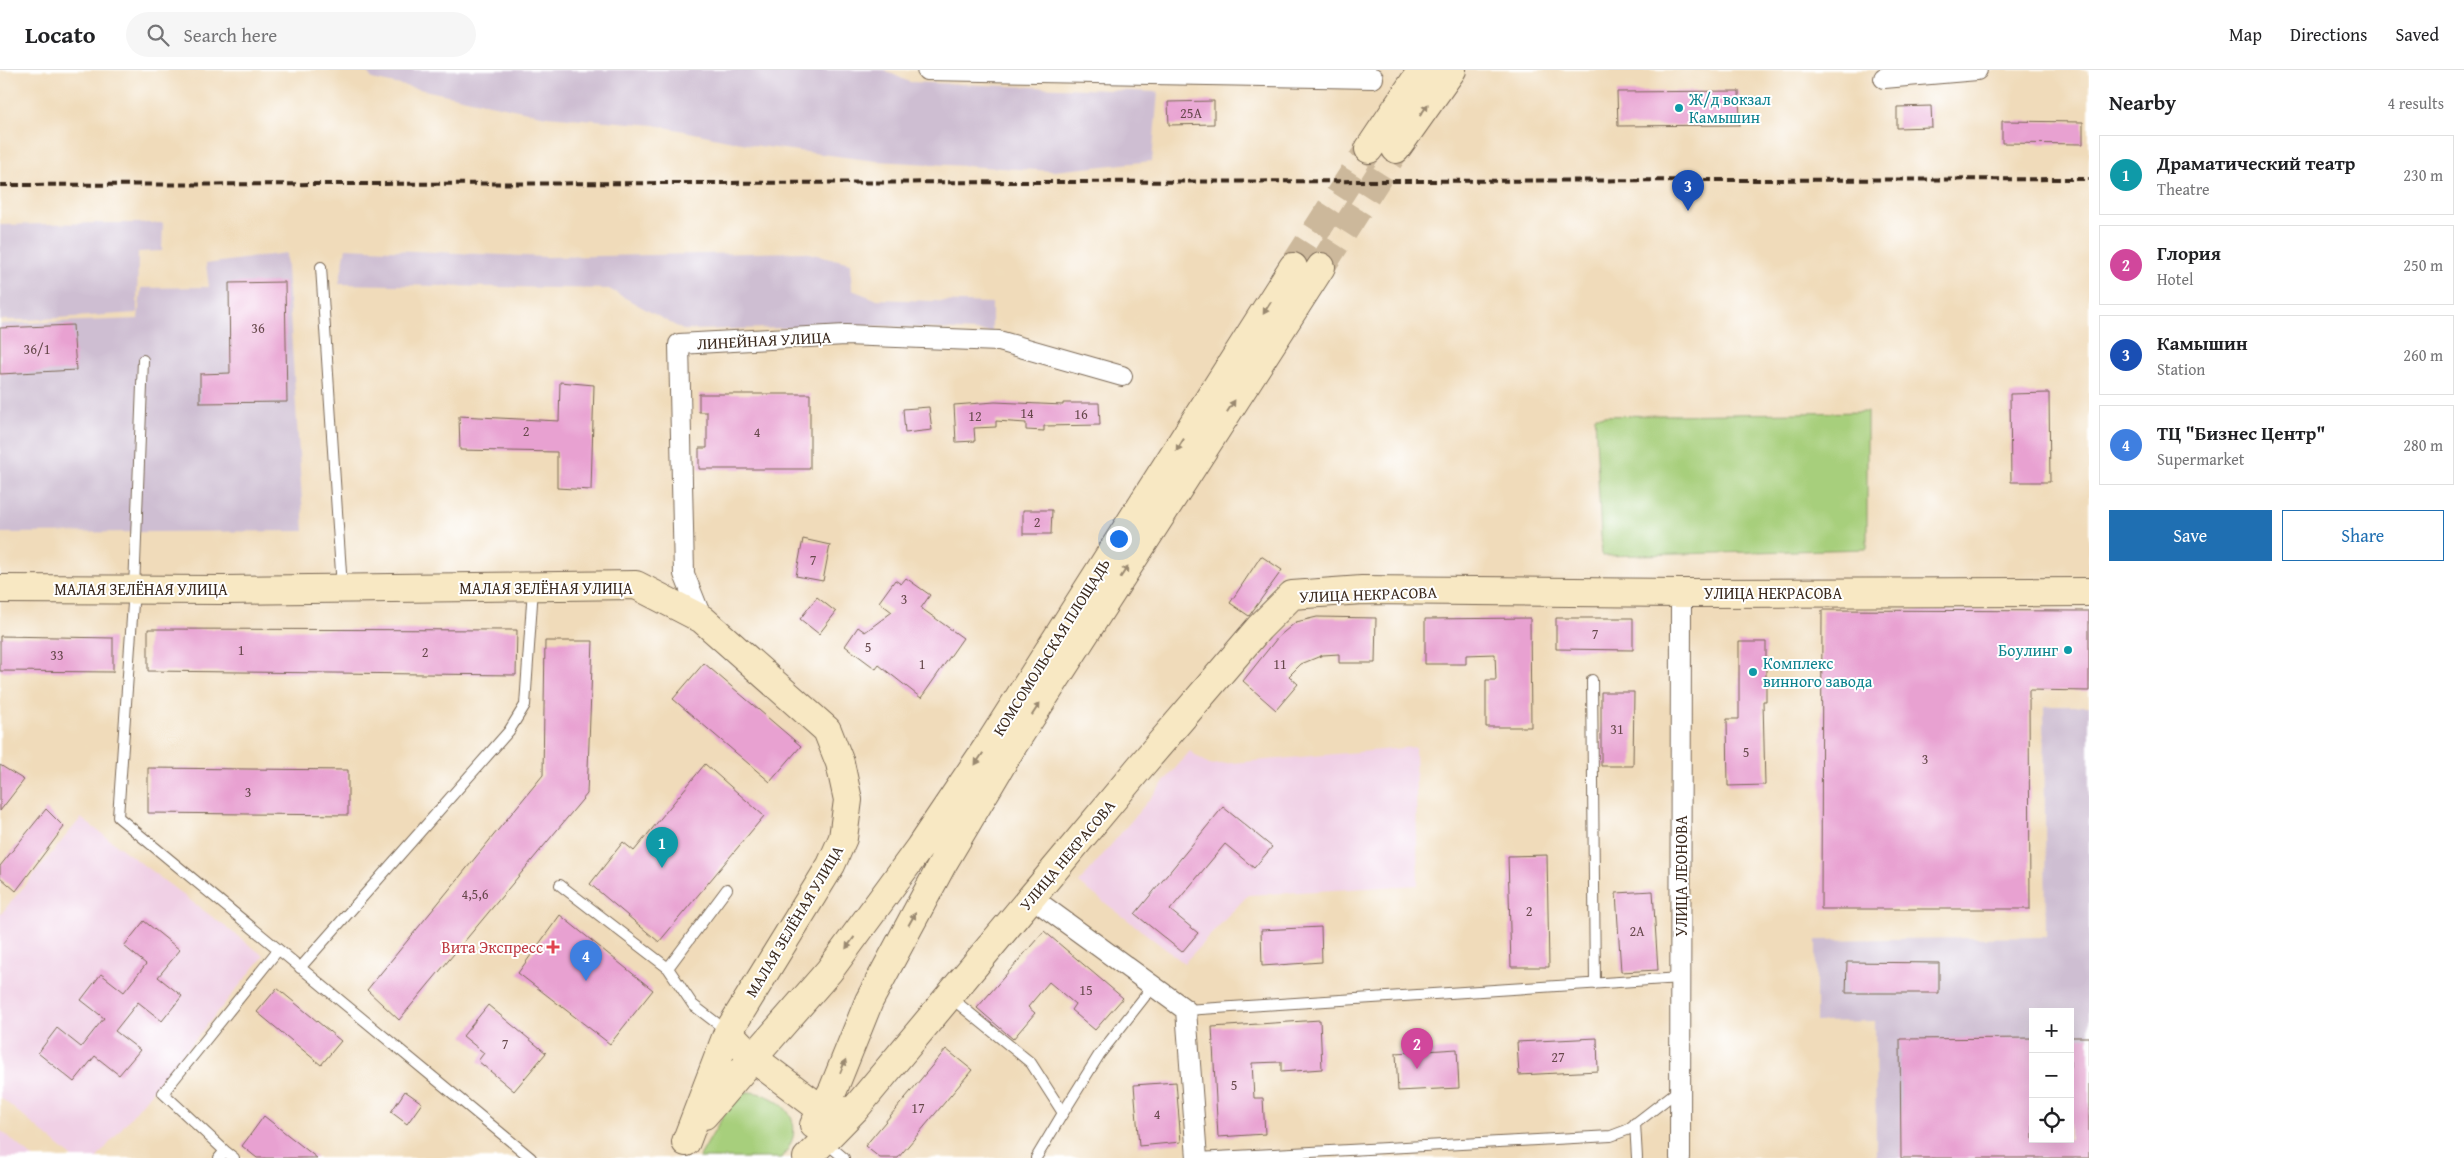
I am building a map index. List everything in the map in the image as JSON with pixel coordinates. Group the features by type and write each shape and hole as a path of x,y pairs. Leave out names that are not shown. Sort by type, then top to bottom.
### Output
{"street":[{"path":"927,70 1373,78"},
{"path":"1369,149 1422,70"},
{"path":"1396,149 1452,70"},
{"path":"1884,78 1977,70"},
{"name":"КОМСОМОЛЬСКАЯ ПЛОЩАДЬ","path":"753,1058 829,971 920,847 990,743 1293,267"},
{"path":"798,1158 833,1090 869,1001 948,855 1010,750 1321,267"},
{"name":"ЛИНЕЙНАЯ УЛИЦА","path":"702,619 684,574 679,344 846,335 999,341 1122,376"},
{"name":"МАЛАЯ ЗЕЛЁНАЯ УЛИЦА","path":"0,589 342,589 636,585 702,619 827,730 840,763 848,800 843,838 831,865 728,1032 682,1150"},
{"name":"УЛИЦА НЕКРАСОВА","path":"825,1152 855,1109 1031,897 1259,628 1292,595 1362,590 1681,593 2089,592"},
{"name":"УЛИЦА ЛЕОНОВА","path":"1680,1158 1682,978 1681,593"},
{"path":"1031,897 1186,1010 1197,1158"},
{"path":"728,1032 753,1058 822,1110 840,1113 855,1109"},
{"path":"682,1150 718,1097 753,1058"}],"lane":[{"path":"321,267 342,589"},
{"path":"143,360 134,590 118,818 531,1158"},
{"path":"300,968 508,731 525,705 533,587"},
{"path":"1592,680 1595,984"},
{"path":"560,885 668,968 693,1005 728,1032"},
{"path":"668,968 727,889"},
{"path":"234,1158 222,1154 163,1093 278,950"},
{"path":"1186,1010 1682,978"},
{"path":"1036,1158 1099,1055 1154,986"},
{"path":"949,997 1031,1063 1063,1114"},
{"path":"1197,1158 1326,1155 1611,1136 1626,1130 1681,1088"},
{"path":"1636,1123 1637,1158"}],"shaded area":[{"path":"366,70 884,70 909,82 1158,92 1152,161 1054,171 876,161 752,145 655,125 546,116 372,79"},
{"path":"163,223 162,251 138,252 137,313 0,320 0,225"},
{"path":"346,248 547,257 804,252 851,263 852,290 875,299 992,303 992,332 883,326 683,330 609,289 339,284"},
{"path":"286,253 304,531 0,533 0,324 138,319 141,288 209,287 206,264"},
{"path":"2044,706 2089,706 2089,1158 1876,1158 1875,1021 1816,1022 1816,940 2046,937"},
{"path":"1415,747 1418,885 1248,895 1184,963 1079,883 1190,751 1209,765"},
{"path":"81,818 264,956 97,1158 73,1158 0,1097 0,915"},
{"path":"0,1130 34,1158 0,1158"}],"green space":[{"path":"1867,412 1867,549 1602,556 1595,416"},
{"path":"747,1092 765,1095 773,1099 781,1104 792,1119 794,1127 793,1137 790,1146 782,1158 699,1158 733,1099"}],"building":[{"name":"Ж/д вокзал Камышин","path":"1739,91 1740,125 1618,126 1617,92"},
{"path":"1214,101 1214,124 1169,125 1168,102"},
{"path":"1931,106 1932,127 1897,128 1897,107"},
{"path":"2002,121 2083,122 2083,144 2002,143"},
{"path":"285,282 287,402 200,403 200,374 230,373 229,283"},
{"path":"73,325 76,370 0,374 0,328"},
{"path":"560,382 594,385 591,490 557,488 557,452 460,450 459,416 559,421"},
{"path":"2049,393 2050,482 2011,482 2010,394"},
{"path":"699,394 810,394 810,469 699,469 699,448 707,448 707,412 699,412"},
{"path":"995,402 1063,405 1063,403 1099,403 1100,425 1044,426 1044,431 1026,430 1026,423 996,421 996,427 974,428 975,441 956,442 954,405"},
{"path":"929,407 932,430 905,433 903,409"},
{"path":"1023,510 1052,510 1051,534 1023,534"},
{"path":"803,539 830,545 823,581 796,576"},
{"path":"1261,556 1282,570 1249,616 1230,603"},
{"path":"906,578 930,595 921,608 963,638 921,698 879,665 876,669 845,646 858,627 865,632 892,612 879,602 895,580 901,584"},
{"path":"817,597 836,612 819,634 800,619"},
{"path":"1822,610 2089,611 2089,691 2029,690 2030,909 1821,909"},
{"path":"1317,617 1376,618 1375,663 1339,663 1339,654 1323,655 1301,664 1289,676 1298,684 1276,710 1243,681 1278,637 1296,622"},
{"path":"1530,618 1531,727 1486,727 1486,680 1496,680 1495,654 1466,655 1466,664 1425,664 1425,619"},
{"path":"1556,618 1633,618 1633,650 1556,649"},
{"path":"148,629 517,630 516,675 148,671"},
{"path":"0,636 113,638 113,672 0,671"},
{"path":"545,641 593,641 587,794 399,1020 367,990 543,775"},
{"path":"1739,642 1766,642 1766,701 1763,701 1765,785 1728,786 1727,719 1739,719"},
{"path":"704,663 801,746 770,782 673,699"},
{"path":"1601,692 1634,692 1633,766 1601,766"},
{"path":"705,764 764,816 659,942 590,884 623,842 634,851"},
{"path":"0,765 24,780 0,811"},
{"path":"148,768 348,770 348,815 148,813"},
{"path":"1223,807 1272,847 1254,868 1225,844 1170,910 1198,933 1182,952 1135,914"},
{"path":"46,809 64,827 16,891 0,877 0,866"},
{"path":"1547,855 1549,967 1511,967 1508,856"},
{"path":"1653,891 1658,970 1621,972 1616,893"},
{"path":"560,915 653,990 610,1044 518,973"},
{"path":"144,921 180,950 158,977 182,996 162,1021 138,1002 115,1031 140,1050 119,1075 95,1056 74,1082 38,1053 57,1028 81,1047 104,1018 81,1000 101,974 124,992 146,964 124,946"},
{"path":"1321,927 1322,962 1262,966 1261,930"},
{"path":"1044,931 1123,998 1095,1030 1071,1010 1075,1004 1049,982 1028,1007 1035,1013 1013,1039 977,1008"},
{"path":"1847,962 1939,963 1939,993 1846,993"},
{"path":"277,988 341,1041 321,1065 257,1012"},
{"path":"488,1005 546,1053 514,1091 478,1061 484,1053 463,1036"},
{"path":"1320,1020 1322,1069 1281,1072 1281,1062 1252,1063 1254,1098 1263,1098 1265,1134 1218,1137 1212,1027"},
{"path":"2074,1037 2089,1037 2089,1158 1901,1158 1900,1039 2029,1038 2029,1143 2074,1143"},
{"path":"1597,1038 1598,1071 1519,1075 1517,1042"},
{"path":"946,1049 972,1070 898,1158 880,1158 865,1146"},
{"path":"1457,1049 1459,1088 1398,1091 1396,1053"},
{"path":"1176,1082 1181,1142 1139,1146 1134,1085"},
{"path":"405,1091 422,1103 407,1124 391,1112"},
{"path":"264,1116 317,1158 257,1158 242,1146"}],"tunnel":[{"path":"1293,267 1369,149"},
{"path":"1321,267 1396,149"}],"railway":[{"path":"0,185 2089,179"}],"place":[{"name":"Ж/д вокзал Камышин","path":"1679,108"},
{"name":"Камышин","path":"1688,211"},
{"name":"Боулинг","path":"2068,650"},
{"name":"Комплекс винного завода","path":"1753,672"},
{"name":"Драматический театр","path":"662,868"},
{"name":"Вита Экспресс","path":"553,947"},
{"name":"ТЦ \"Бизнес Центр\"","path":"586,981"},
{"name":"Глория","path":"1417,1069"}]}
